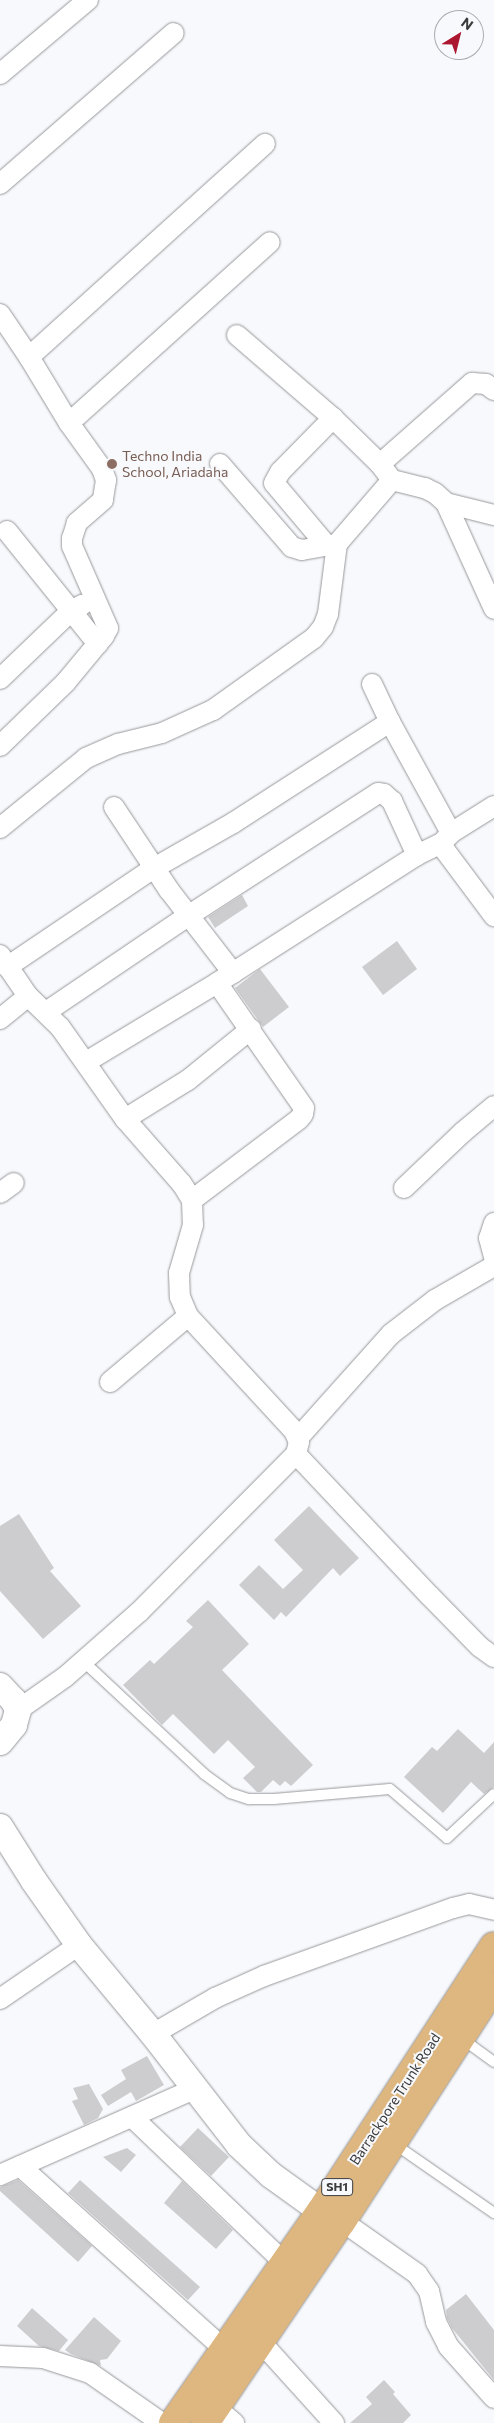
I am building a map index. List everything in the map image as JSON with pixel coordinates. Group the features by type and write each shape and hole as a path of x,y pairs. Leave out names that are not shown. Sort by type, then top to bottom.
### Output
{"main road":[{"name":"Barrackpore Trunk Road","path":"218,2418 331,2216 494,1946"},
{"name":"Barrackpore Trunk Road","path":"173,2423 285,2263 331,2216 392,2143 494,1986"}],"street":[{"path":"0,74 88,0"},
{"path":"0,184 174,33"},
{"path":"29,357 265,144"},
{"path":"69,422 270,242"},
{"path":"0,314 69,422 102,469 106,480 103,500 77,523 72,538 72,546 108,628 98,644 66,682 3,738"},
{"path":"237,335 333,418 380,464 392,480 425,488 435,493 446,503 494,609"},
{"path":"380,464 472,383 486,384 494,390"},
{"path":"0,828 86,758 105,749 162,733 188,723 213,710 314,638 328,614 332,545 274,484 280,472 333,418"},
{"path":"220,464 292,547 302,550 332,545 392,480"},
{"path":"446,503 494,515"},
{"path":"7,531 98,644"},
{"path":"0,679 72,611 95,598"},
{"path":"372,684 447,838 444,849 494,916"},
{"path":"390,722 233,823 154,868 4,961 28,996 60,1027 125,1119 182,1184 192,1200 193,1225 179,1273 180,1297 188,1316 297,1446 436,1602 480,1646 494,1657"},
{"path":"46,1012 188,916 378,793 384,794 392,800 417,855"},
{"path":"86,1062 225,978 417,855 447,838 494,806"},
{"path":"114,807 188,916 225,978 251,1029 302,1101 304,1108 304,1114 192,1200"},
{"path":"0,1019 28,996"},
{"path":"125,1119 188,1080 251,1029"},
{"path":"404,1188 494,1106"},
{"path":"494,1223 489,1238 494,1257"},
{"path":"18,1710 65,1677 139,1612 297,1446 391,1334 435,1300 494,1266"},
{"path":"110,1382 188,1316"},
{"path":"0,1686 14,1701 18,1710 14,1725 0,1742"},
{"path":"0,1827 79,1944 153,2034 239,2145 271,2175 416,2274 429,2291 436,2322 448,2346 494,2398"},
{"path":"153,2034 215,1998 264,1976 453,1908 469,1904 494,1910"},
{"path":"0,1999 79,1944"},
{"path":"0,2175 194,2089"},
{"path":"132,2117 285,2263"},
{"path":"20,2166 225,2350"},
{"path":"260,2340 334,2423"},
{"path":"0,2356 43,2358 90,2373 162,2423"}],"lane":[{"path":"83,1661 204,1774 230,1794 249,1799 274,1799 390,1789 447,1838 494,1794"},
{"path":"460,2037 494,2062"},
{"path":"392,2143 494,2213"}],"building":[{"path":"242,895 248,906 215,928 208,917"},
{"path":"397,941 417,969 383,995 362,967"},
{"path":"260,969 289,1007 263,1027 235,988"},
{"path":"309,1506 359,1558 340,1576 333,1568 286,1617 281,1612 274,1620 239,1585 259,1565 283,1589 303,1570 274,1540"},
{"path":"19,1514 54,1568 50,1571 81,1606 43,1639 0,1591 0,1526"},
{"path":"208,1600 249,1644 222,1670 313,1765 291,1786 285,1781 280,1786 273,1780 261,1792 257,1792 243,1778 255,1767 228,1740 214,1754 173,1714 162,1725 123,1685 150,1660 154,1664 193,1627 186,1621"},
{"path":"458,1729 484,1753 494,1742 494,1787 484,1794 471,1782 443,1813 404,1777 432,1747 437,1751"},
{"path":"147,2056 164,2085 136,2101 131,2092 108,2106 101,2095 126,2079 121,2070"},
{"path":"89,2084 103,2109 98,2118 84,2125 72,2101 78,2099 73,2088"},
{"path":"198,2128 229,2157 211,2176 180,2147"},
{"path":"127,2148 136,2155 121,2172 103,2157"},
{"path":"18,2180 92,2246 78,2262 0,2191 0,2187"},
{"path":"80,2180 200,2287 188,2300 68,2193"},
{"path":"182,2181 233,2230 216,2249 164,2203"},
{"path":"466,2294 494,2330 494,2380 452,2328 447,2318 446,2310"},
{"path":"32,2308 68,2340 59,2351 39,2346 17,2326"},
{"path":"94,2317 121,2341 107,2359 100,2360 101,2366 65,2350"},
{"path":"384,2380 411,2415 403,2423 350,2423 372,2404 366,2397"}],"place":[{"name":"Techno India School, Ariadaha","path":"112,464"}]}
